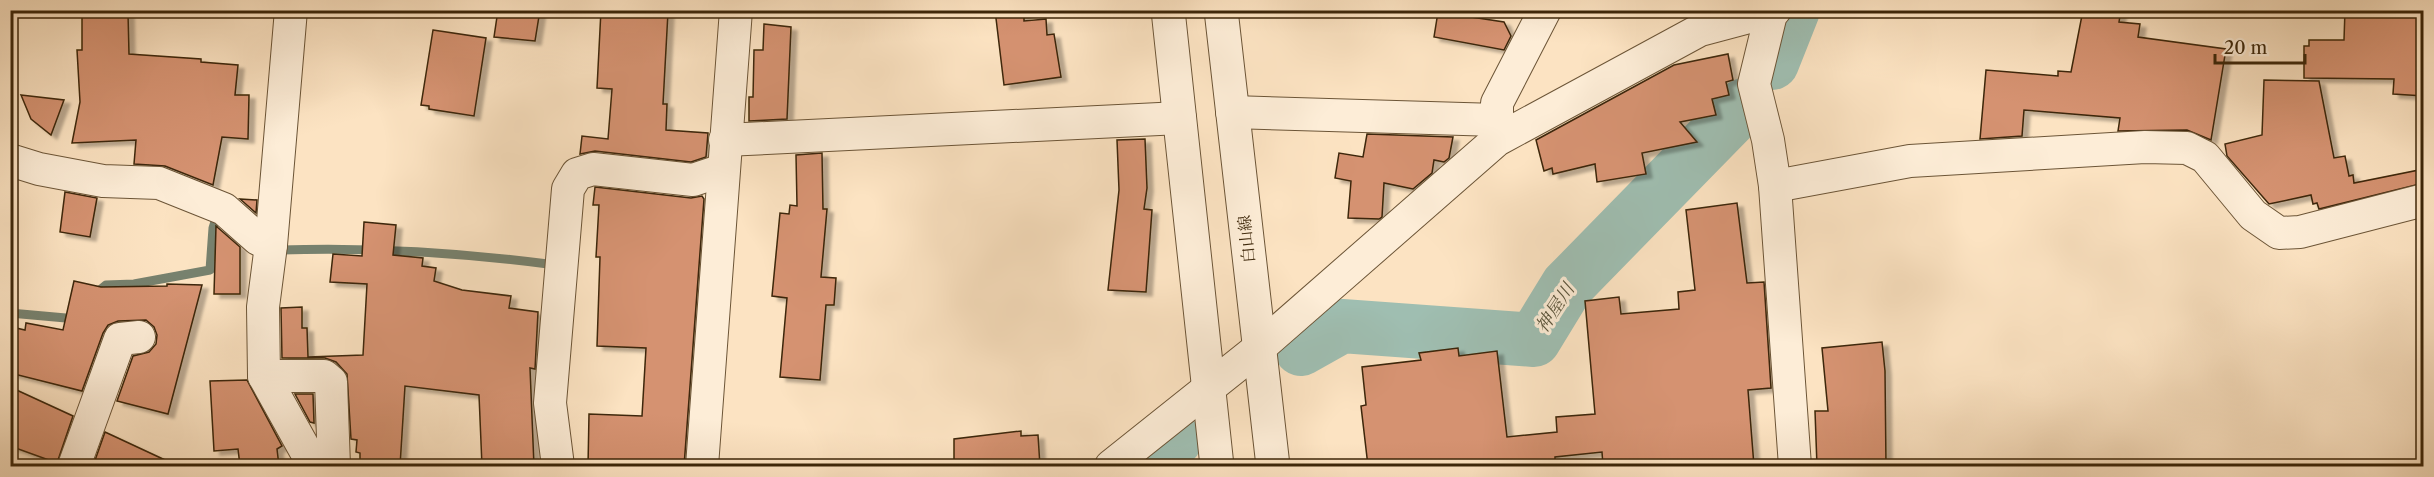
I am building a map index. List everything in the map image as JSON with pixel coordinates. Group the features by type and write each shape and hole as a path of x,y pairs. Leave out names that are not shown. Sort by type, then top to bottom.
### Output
{"street":[{"path":"291,10 272,245 263,307 264,376 314,466"},
{"path":"702,466 736,10"},
{"path":"1168,10 1217,466"},
{"name":"白山線","path":"1221,10 1273,466"},
{"path":"1497,130 1497,103 1545,10"},
{"path":"1111,466 1259,348 1497,130 1700,30 1773,11 1754,84 1768,140 1775,186 1795,466"},
{"path":"1232,112 1497,130"},
{"path":"558,466 550,403 568,189 577,174 593,169 693,180 724,155 1180,118"},
{"path":"1775,186 1910,161 2156,147 2187,148 2205,157 2253,215 2279,233 2300,232 2424,200"},
{"path":"10,160 39,169 103,181 159,183 224,209 258,239 272,245"},
{"path":"75,466 120,339 139,337"},
{"path":"264,376 324,376 331,382 334,466"}],"shaded area":[{"path":"1181,447 1183,466 1158,466"}],"building":[{"path":"498,10 540,10 535,41 494,37"},
{"path":"601,10 668,12 663,104 667,104 666,130 708,133 706,157 691,162 595,151 580,154 582,136 608,139 612,89 597,88"},
{"path":"995,10 1024,10 1024,21 1046,19 1047,35 1054,34 1061,77 1004,85"},
{"path":"2083,10 2121,10 2119,22 2140,24 2138,37 2226,49 2211,140 2187,130 2118,131 2120,118 2024,110 2022,136 1980,139 1986,70 2058,76 2058,71 2071,72"},
{"path":"2345,10 2420,12 2420,16 2424,15 2424,96 2393,94 2394,79 2304,78 2304,46 2309,46 2309,40 2344,40"},
{"path":"1438,12 1504,22 1511,36 1504,50 1434,37"},
{"path":"128,13 129,54 201,59 201,62 238,65 235,95 249,95 248,139 222,137 213,185 165,166 134,164 136,140 72,143 80,102 77,50 82,50 82,14"},
{"path":"764,24 791,27 787,119 749,121 749,97 753,97 754,50 763,50"},
{"path":"433,30 486,38 474,116 429,109 429,106 421,105"},
{"path":"1728,54 1733,80 1726,82 1729,95 1712,99 1716,115 1680,122 1697,142 1642,153 1646,174 1597,182 1595,164 1553,174 1552,168 1544,171 1536,140 1674,65"},
{"path":"2264,80 2319,81 2334,158 2345,156 2349,176 2353,175 2354,183 2424,169 2424,183 2319,209 2317,203 2313,204 2311,195 2269,204 2227,156 2225,144 2262,135"},
{"path":"21,95 64,100 51,135 31,119"},
{"path":"1367,134 1453,137 1449,158 1444,162 1434,160 1432,173 1413,189 1384,183 1382,217 1379,219 1348,218 1351,181 1335,178 1339,153 1363,157"},
{"path":"1145,139 1147,188 1144,209 1152,210 1146,292 1108,290 1119,190 1117,140"},
{"path":"822,153 823,209 827,209 821,277 836,278 834,305 826,305 820,380 780,377 787,298 772,296 780,213 789,214 790,205 797,206 796,155"},
{"path":"595,187 691,198 702,196 704,199 684,466 588,466 589,414 642,416 646,348 597,346 600,257 596,257 599,205 593,205"},
{"path":"65,192 97,198 90,237 60,232"},
{"path":"240,199 257,200 256,213"},
{"path":"1737,203 1747,283 1764,282 1771,388 1748,390 1754,466 1603,466 1602,452 1555,457 1555,462 1500,466 1368,466 1361,406 1366,405 1362,367 1421,360 1419,353 1458,348 1459,356 1497,351 1507,437 1557,432 1556,417 1595,414 1585,301 1619,297 1621,314 1679,309 1678,292 1695,290 1686,210"},
{"path":"364,222 396,225 393,255 423,258 422,266 436,268 434,281 462,290 511,296 509,308 538,312 535,369 530,368 534,466 482,466 479,395 405,386 400,466 360,466 360,453 356,452 357,440 351,439 347,374 336,362 325,358 282,358 281,308 302,307 302,328 307,328 308,357 363,355 367,284 330,282 333,254 362,256"},
{"path":"216,226 240,247 240,294 214,294"},
{"path":"74,281 101,287 202,285 168,414 117,401 133,356 149,352 156,344 157,335 154,327 146,320 118,321 108,325 82,391 10,373 10,354 16,328 25,330 26,323 63,330"},
{"path":"1882,342 1885,371 1886,466 1817,466 1815,411 1828,411 1822,348"},
{"path":"247,380 282,446 277,449 279,466 240,466 238,449 214,451 210,381"},
{"path":"10,387 73,416 57,463 10,446"},
{"path":"295,394 313,394 314,423 310,422"},
{"path":"1021,431 1021,436 1038,435 1040,466 954,466 954,439"},
{"path":"105,432 178,466 93,466"}],"waterway":[{"name":"神屋川","path":"1772,63 1793,10"},
{"name":"神屋川","path":"1301,349 1342,326 1534,340 1567,286 1744,105"},
{"path":"94,295 106,285 134,284 210,270 213,228 217,215"},
{"path":"281,250 350,249 419,252 556,265"},
{"path":"10,313 77,319"},
{"name":"神屋川","path":"1147,466 1175,440"}]}
